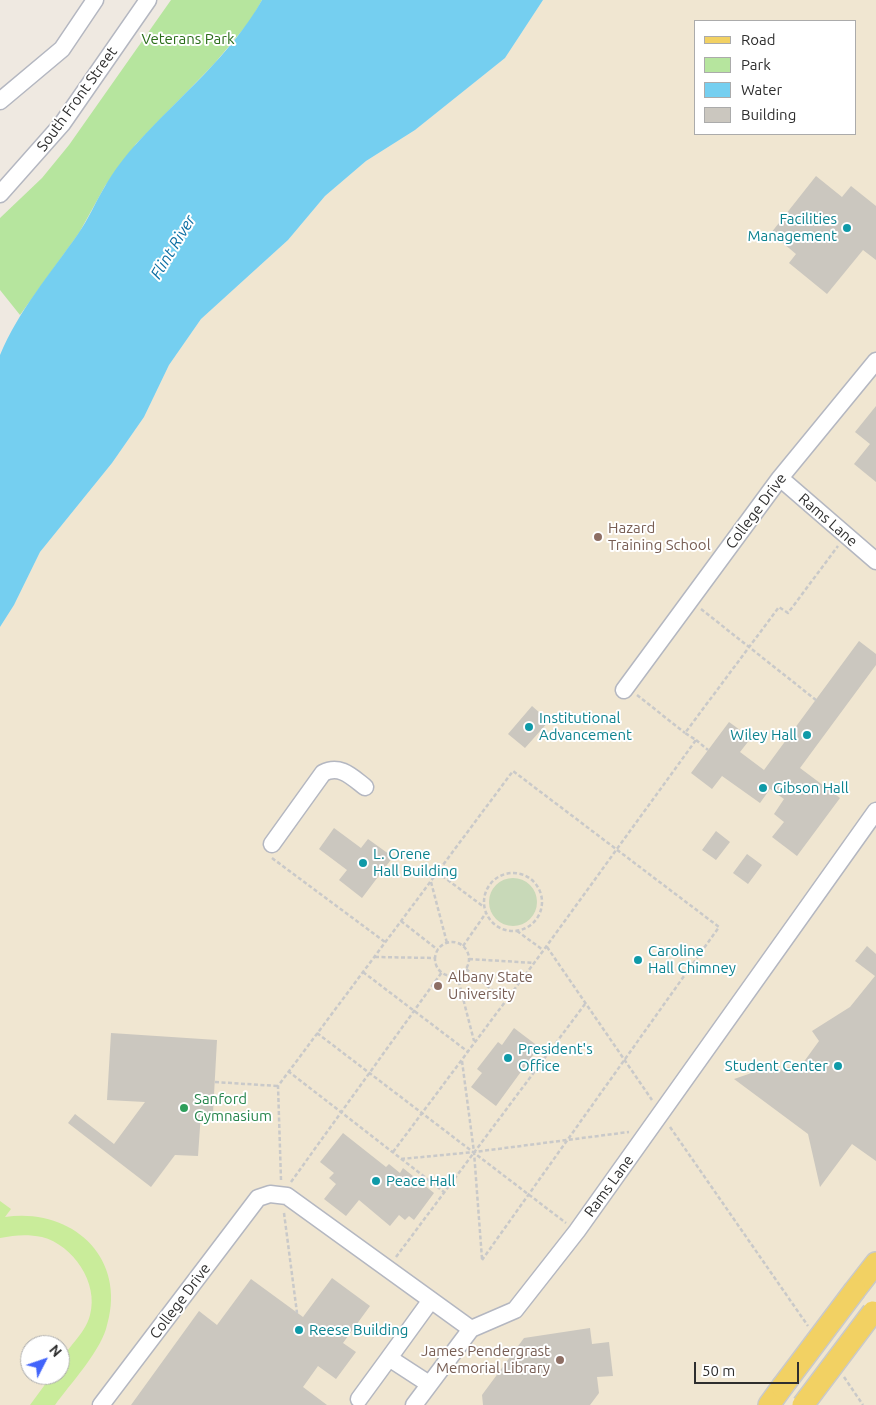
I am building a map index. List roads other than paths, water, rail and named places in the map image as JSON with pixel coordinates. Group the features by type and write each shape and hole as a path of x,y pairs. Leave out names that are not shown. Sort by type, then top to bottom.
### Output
{"main road":[{"path":"769,1405 876,1263"},
{"path":"803,1405 874,1310"}],"street":[{"path":"0,101 62,49 95,0"},
{"name":"South Front Street","path":"0,194 62,124 148,0"},
{"name":"College Drive","path":"625,689 780,478 876,361"},
{"name":"Rams Lane","path":"780,478 876,561"},
{"path":"272,844 323,773 336,769 345,772 365,787"},
{"name":"Rams Lane","path":"471,1329 515,1310 577,1232 876,810"},
{"name":"College Drive","path":"102,1405 258,1198 270,1194 282,1194 298,1204 431,1300"},
{"path":"359,1399 431,1300 471,1329 414,1405"},
{"path":"389,1358 429,1384"}],"water":[{"name":"Flint River","path":"262,0 543,0 505,58 415,130 366,161 325,196 288,240 201,319 169,365 144,417 112,463 40,552 14,605 0,627 0,355 26,307 82,229 108,182 128,153 220,57"}],"place":[{"name":"Facilities Management","path":"847,228"},
{"name":"Hazard Training School","path":"598,537"},
{"name":"Institutional Advancement","path":"529,727"},
{"name":"Wiley Hall","path":"807,735"},
{"name":"Gibson Hall","path":"763,788"},
{"name":"L. Orene Hall Building","path":"363,863"},
{"name":"Caroline Hall Chimney","path":"638,960"},
{"name":"Albany State University","path":"438,986"},
{"name":"President's Office","path":"508,1058"},
{"name":"Student Center","path":"838,1066"},
{"name":"Sanford Gymnasium","path":"184,1108"},
{"name":"Peace Hall","path":"376,1181"},
{"name":"Reese Building","path":"299,1330"},
{"name":"James Pendergrast Memorial Library","path":"560,1360"}],"park label":[{"name":"Veterans Park","path":"188,39"}]}
